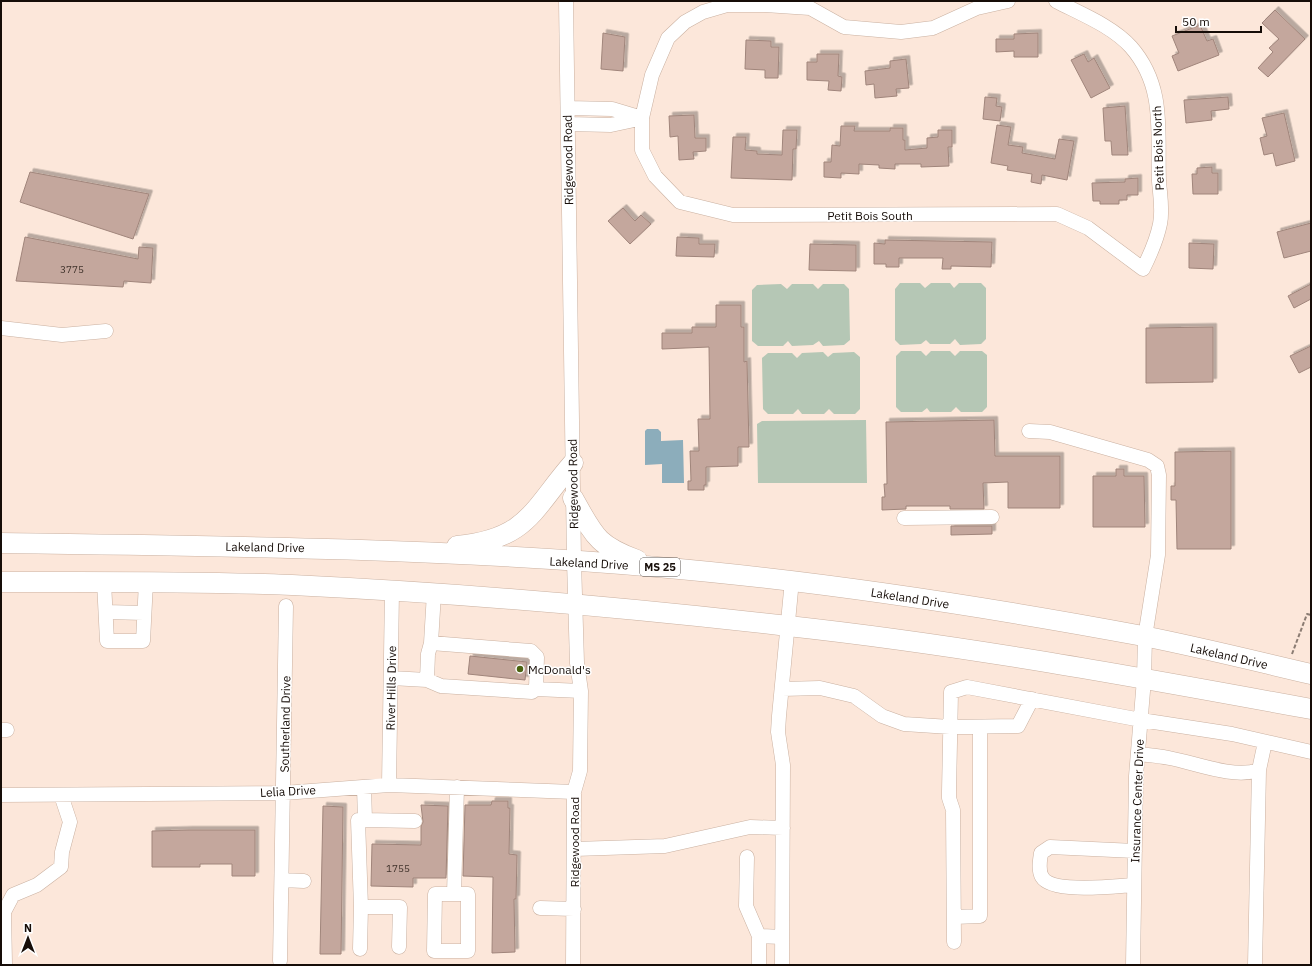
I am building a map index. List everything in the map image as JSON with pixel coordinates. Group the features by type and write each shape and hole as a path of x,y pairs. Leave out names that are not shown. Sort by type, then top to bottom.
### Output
{"highway":[{"path":"400,552 479,544 502,537 531,517 541,505 550,489 573,463"},
{"path":"574,498 594,535 604,544 615,552 656,567"},
{"name":"Lakeland Drive","path":"1,543 282,547 400,552 656,567 792,580 905,596 1145,636 1311,674"},
{"path":"1,582 146,582 291,585 576,605 788,626 931,644 1144,678 1311,709"}],"street":[{"name":"Ridgewood Road","path":"566,1 574,562 577,663 581,690 580,771 574,792 575,849 573,965"},
{"path":"642,118 652,75 668,38 685,22 703,12 728,6 810,8 844,27 901,32 933,28 976,8 1008,1"},
{"name":"Petit Bois North","path":"1056,1 1098,23 1131,47 1146,70 1154,86 1158,108 1160,223 1151,252 1143,269"},
{"path":"568,108 612,109 642,118"},
{"path":"568,124 611,125 642,118"},
{"name":"Petit Bois South","path":"642,118 642,150 655,176 680,202 686,204 733,215 1057,214 1088,228 1143,269"},
{"path":"1,328 62,335 106,331"},
{"name":"Insurance Center Drive","path":"1029,432 1050,432 1090,442 1148,460 1157,466 1159,476 1158,555 1149,602 1145,636 1144,678 1138,754 1133,965"},
{"path":"904,518 992,516"},
{"path":"782,965 783,765 778,732 792,580"},
{"path":"104,582 107,641 143,641 146,582"},
{"name":"River Hills Drive","path":"390,785 392,591"},
{"path":"427,680 428,654 432,643 434,594"},
{"name":"Southerland Drive","path":"280,962 286,606"},
{"path":"106,612 144,613"},
{"path":"432,643 531,651 537,657 536,689"},
{"path":"391,678 427,680 441,686 532,692 536,689 581,690"},
{"path":"954,942 953,810 949,798 951,692 967,687 1141,720 1232,734 1311,752"},
{"path":"782,689 820,688 854,696 882,716 904,724 950,727 1018,726 1032,699"},
{"path":"954,917 980,916 980,727"},
{"path":"1255,965 1259,770 1265,742"},
{"path":"1138,754 1170,758 1222,770 1251,773 1259,770"},
{"name":"Lelia Drive","path":"1,795 284,792 390,785 574,792"},
{"path":"364,787 365,820"},
{"path":"454,894 457,787"},
{"path":"5,964 4,912 7,904 13,895 37,884 61,867 62,852 70,822 61,795"},
{"path":"360,949 361,906 358,820 414,821"},
{"path":"575,849 665,846 750,827 783,828"},
{"path":"1134,885 1072,887 1051,884 1042,877 1039,866 1041,853 1050,847 1135,851"},
{"path":"747,857 746,906 759,936 759,965"},
{"path":"282,880 304,881"},
{"path":"435,894 454,894 468,894 468,951 434,951 435,894"},
{"path":"361,906 400,906 399,947"},
{"path":"540,908 574,909"},
{"path":"759,936 782,937"}],"path":[{"path":"1287,668 1307,614 1311,615"}],"green space":[{"path":"900,283 920,283 925,288 931,283 950,283 954,288 959,283 981,283 986,288 986,339 981,344 960,345 955,339 950,344 930,344 926,340 921,344 900,345 895,340 895,289"},
{"path":"781,284 787,289 792,284 813,284 818,289 823,284 844,284 849,289 850,340 844,345 823,346 819,341 813,345 792,346 788,341 783,346 758,346 752,341 752,290 757,285"},
{"path":"901,351 921,351 926,356 931,351 950,351 955,356 960,351 982,351 987,355 987,407 982,412 961,412 956,407 951,412 930,412 927,408 922,412 901,412 896,407 896,356"},
{"path":"823,352 828,357 833,353 854,352 860,357 860,409 855,414 834,414 829,409 824,414 802,414 798,409 793,414 768,414 763,409 762,358 768,353 792,353 797,358 802,353"},
{"path":"866,420 867,483 758,483 757,424 762,421"}],"water":[{"path":"647,429 658,429 661,432 661,441 683,440 684,483 662,483 662,464 645,465 645,431"}],"building":[{"path":"1275,10 1305,39 1268,77 1258,68 1273,52 1269,48 1279,39 1262,23"},
{"path":"1200,25 1207,41 1213,39 1219,55 1178,71 1172,56 1179,53 1172,36"},
{"path":"603,33 625,37 623,71 601,69"},
{"path":"1038,33 1038,57 1014,57 1014,51 996,52 996,39 1014,39 1014,34"},
{"path":"746,40 771,41 771,47 779,47 778,78 765,78 765,70 745,69"},
{"path":"817,54 839,54 838,76 842,77 841,91 828,90 829,81 807,80 807,62 817,62"},
{"path":"1084,54 1088,62 1094,58 1110,88 1091,98 1071,60"},
{"path":"906,59 909,88 896,89 897,96 875,98 874,84 866,85 865,71 890,68 890,61"},
{"path":"985,97 997,98 996,106 1002,107 1000,121 983,119"},
{"path":"1228,97 1229,109 1211,111 1212,120 1186,123 1184,100"},
{"path":"1125,106 1128,155 1112,155 1111,141 1105,141 1103,108"},
{"path":"1284,113 1295,161 1276,166 1273,153 1264,155 1260,138 1267,136 1262,118"},
{"path":"694,115 695,138 706,138 706,151 693,152 694,159 679,160 678,136 670,137 669,116"},
{"path":"997,125 1011,127 1008,145 1023,147 1022,153 1055,159 1059,139 1074,141 1067,180 1042,175 1041,184 1031,182 1032,174 1007,170 1008,166 991,163"},
{"path":"841,126 855,126 854,131 890,131 890,128 903,128 905,150 927,148 927,138 938,137 938,130 952,130 952,147 948,147 949,166 921,167 921,164 895,164 895,169 879,168 879,165 859,164 859,174 841,173 841,178 824,177 824,162 831,162 832,145 840,146"},
{"path":"783,130 797,130 796,149 793,149 792,180 731,178 733,137 746,137 745,150 757,151 757,154 782,155"},
{"path":"1212,167 1212,173 1218,173 1218,194 1193,194 1192,174 1197,174 1197,168"},
{"path":"30,172 149,194 133,239 20,202"},
{"path":"1138,178 1138,195 1127,195 1127,200 1119,200 1119,204 1100,204 1100,201 1093,201 1092,183 1125,182 1125,179"},
{"path":"623,208 635,221 641,215 651,224 630,244 608,221"},
{"path":"1311,223 1311,251 1284,258 1277,232"},
{"path":"25,237 138,259 139,247 153,248 151,283 124,281 123,287 16,281"},
{"path":"677,237 699,238 699,244 715,244 714,257 676,256"},
{"path":"885,240 992,242 991,267 951,266 951,269 942,269 943,258 899,258 899,267 886,267 886,264 874,264 874,243 885,244"},
{"path":"1189,243 1214,244 1213,269 1189,268"},
{"path":"810,244 856,245 856,271 809,270"},
{"path":"1311,284 1311,299 1294,308 1288,296"},
{"path":"716,305 741,305 741,327 744,327 744,362 747,361 749,447 738,447 738,466 706,467 706,485 704,485 704,490 688,490 688,481 691,481 690,451 699,451 698,419 710,419 709,347 662,349 662,333 692,333 692,327 716,327"},
{"path":"1213,327 1213,382 1146,383 1146,328"},
{"path":"1311,346 1311,367 1299,373 1290,356"},
{"path":"994,420 995,456 1060,456 1060,508 1008,508 1008,482 983,483 984,509 950,509 950,506 906,506 906,509 882,510 882,497 885,497 884,484 887,484 886,422"},
{"path":"1231,451 1231,549 1177,549 1176,500 1171,500 1171,486 1175,486 1175,452"},
{"path":"1116,469 1124,469 1124,476 1144,476 1145,527 1093,527 1093,476 1116,476"},
{"path":"951,526 992,526 992,534 951,535"},
{"path":"470,656 527,662 525,680 468,674"},
{"path":"492,801 508,801 508,808 510,808 509,854 517,855 516,899 514,899 515,952 492,953 493,877 463,876 465,805 491,805"},
{"path":"421,805 448,806 446,878 413,878 413,887 371,886 372,844 421,845 421,826 423,822"},
{"path":"323,806 343,807 341,954 320,954"},
{"path":"255,830 255,876 232,876 232,864 200,864 200,867 152,867 152,831"}],"place":[{"name":"McDonald's","path":"520,669"}]}
